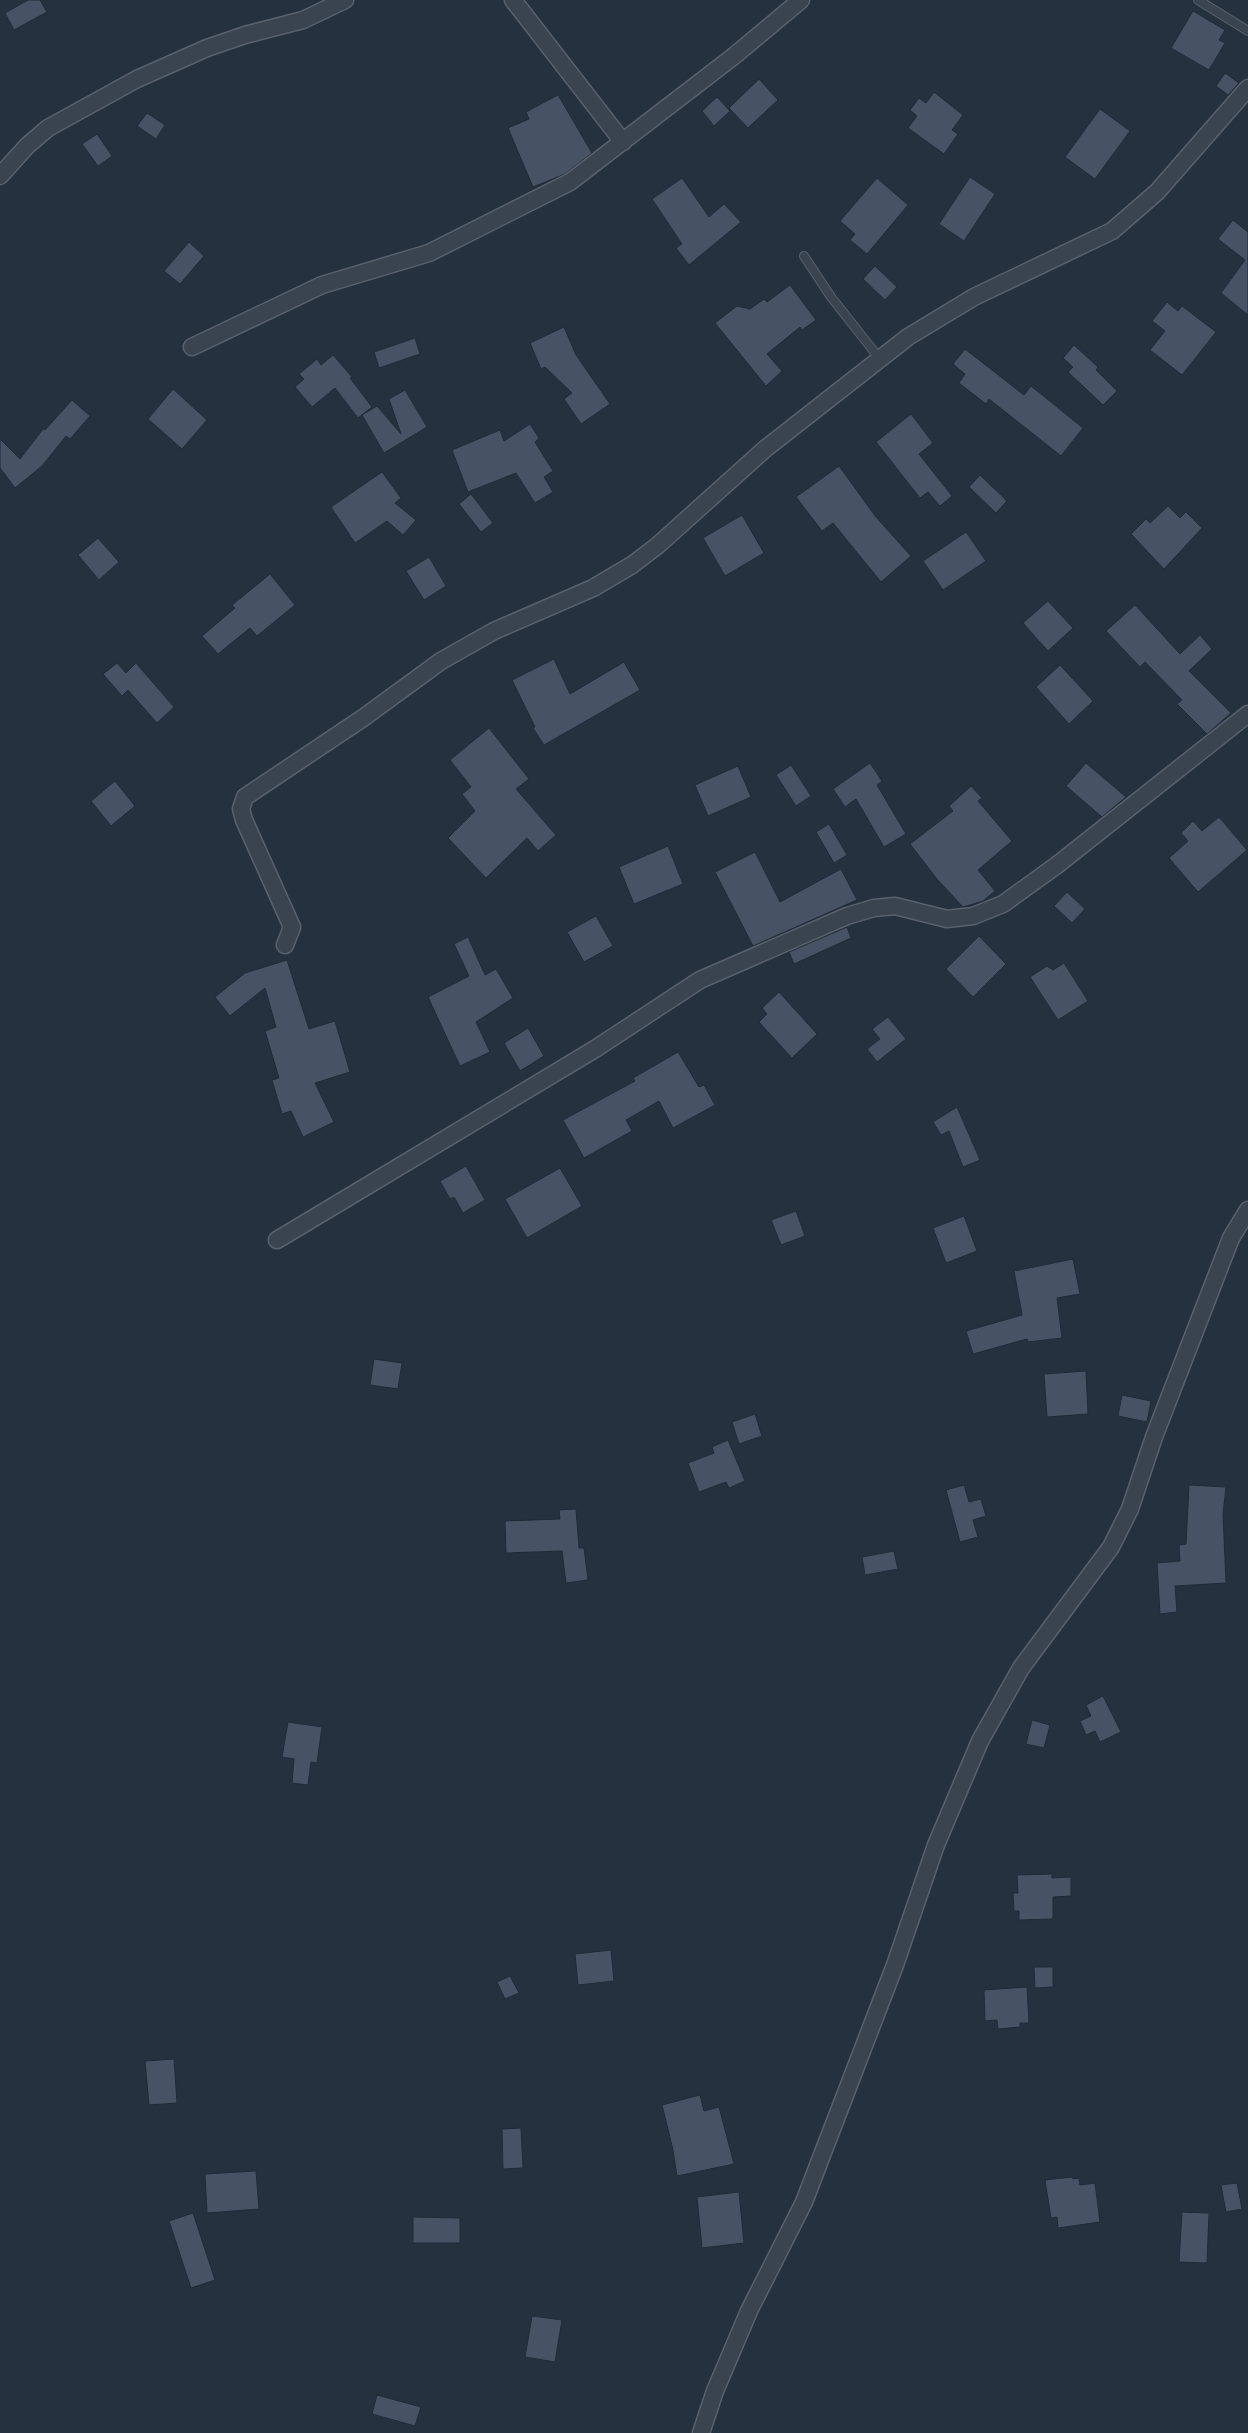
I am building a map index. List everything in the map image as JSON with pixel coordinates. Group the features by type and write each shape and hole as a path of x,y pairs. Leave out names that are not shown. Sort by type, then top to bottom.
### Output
{"street":[{"path":"0,176 27,146 48,128 137,79 245,35 303,20 345,0"},
{"path":"513,0 623,142"},
{"path":"192,347 322,286 429,253 570,182 734,56 801,0"},
{"path":"285,945 292,927 244,820 241,809 245,797 363,718 441,661 494,631 593,588 632,565 657,546 765,449 908,337 974,297 1112,231 1157,192 1248,88"},
{"path":"277,1240 595,1049 700,980 847,916 874,908 895,906 947,919 973,916 1003,904 1096,835 1248,714"},
{"path":"701,2433 715,2391 749,2312 804,2202 895,1966 936,1845 980,1741 1020,1668 1111,1547 1130,1510 1154,1437 1231,1238 1248,1210"}],"lane":[{"path":"1198,0 1248,31"},
{"path":"804,256 831,297 880,359"}],"building":[{"path":"28,0 40,0 47,12 14,30 5,13"},
{"path":"1193,11 1225,30 1219,40 1225,43 1209,70 1171,48"},
{"path":"1225,73 1239,83 1228,95 1216,86"},
{"path":"759,79 778,100 748,128 729,108"},
{"path":"934,92 963,115 952,130 958,134 944,154 908,128 917,116 910,110 919,98 926,103"},
{"path":"558,95 592,153 565,174 533,187 508,128 529,119 526,112"},
{"path":"717,97 730,111 714,126 702,111"},
{"path":"1100,109 1130,131 1095,179 1065,157"},
{"path":"147,113 165,125 156,139 137,126"},
{"path":"97,134 112,156 98,166 82,144"},
{"path":"970,177 995,194 964,241 939,224"},
{"path":"682,178 709,217 724,204 741,222 689,265 676,248 682,244 652,199"},
{"path":"877,178 908,205 867,254 850,240 855,234 840,221"},
{"path":"1233,220 1248,232 1248,315 1221,293 1245,260 1218,239"},
{"path":"189,242 204,256 180,284 164,271"},
{"path":"875,266 897,287 885,300 863,279"},
{"path":"790,285 816,320 802,330 800,327 767,354 782,371 766,386 715,323 737,306 750,309 764,299 767,302"},
{"path":"1167,302 1178,311 1182,306 1216,332 1182,375 1150,350 1165,331 1152,321"},
{"path":"564,327 576,355 610,404 581,424 564,399 572,393 545,367 541,369 530,343"},
{"path":"415,338 420,354 379,368 374,352"},
{"path":"1074,345 1098,367 1096,370 1117,391 1103,405 1068,372 1073,367 1063,358"},
{"path":"965,349 1024,395 1031,386 1083,428 1061,456 989,399 986,404 959,383 965,374 953,364"},
{"path":"333,355 352,377 350,378 372,407 358,418 335,388 312,407 295,387 304,379 299,374 317,359 321,365"},
{"path":"173,389 207,420 182,449 148,419"},
{"path":"405,390 427,427 384,453 362,415 377,406 401,434 389,399"},
{"path":"72,400 90,416 70,439 66,436 42,466 15,488 0,468 0,439 20,459 43,429 45,430"},
{"path":"911,414 933,443 919,454 952,496 940,506 928,492 920,498 876,442"},
{"path":"530,424 539,438 535,442 553,471 544,477 553,492 535,503 516,473 468,492 452,450 500,430 504,441"},
{"path":"839,466 876,517 911,556 881,582 833,523 822,531 796,497"},
{"path":"382,472 401,498 395,503 416,520 403,535 387,521 355,543 331,507"},
{"path":"980,475 1007,501 996,513 969,487"},
{"path":"471,494 493,523 481,532 459,504"},
{"path":"1168,506 1180,518 1186,512 1202,528 1164,569 1131,534 1146,519 1150,523"},
{"path":"742,515 764,553 725,576 703,538"},
{"path":"966,532 986,561 943,590 923,561"},
{"path":"98,538 119,562 99,580 78,555"},
{"path":"429,557 446,586 424,600 406,571"},
{"path":"270,574 295,605 257,636 250,628 218,654 202,636 235,608 232,605"},
{"path":"1048,601 1073,628 1048,651 1023,623"},
{"path":"1135,605 1180,654 1200,635 1212,649 1189,671 1231,713 1207,734 1177,704 1182,700 1145,662 1140,667 1106,631"},
{"path":"554,659 570,694 624,662 640,690 544,745 533,728 535,727 512,680"},
{"path":"117,663 126,673 136,663 174,707 157,723 128,690 122,696 103,674"},
{"path":"1060,665 1093,701 1069,724 1036,687"},
{"path":"489,728 529,779 516,789 556,835 538,851 527,838 486,878 448,838 475,811 462,794 471,787 450,760"},
{"path":"870,763 882,781 877,785 906,834 884,847 856,799 845,807 833,789"},
{"path":"1086,763 1126,797 1102,817 1066,786"},
{"path":"791,765 811,796 796,806 776,775"},
{"path":"738,766 751,797 708,816 695,785"},
{"path":"115,781 135,806 111,826 91,801"},
{"path":"971,786 982,798 978,801 1012,841 978,870 995,891 983,901 963,907 937,879 910,844 953,811 949,806"},
{"path":"1219,817 1247,850 1198,892 1169,858 1188,841 1181,833 1193,821 1202,831"},
{"path":"829,824 847,855 834,863 816,832"},
{"path":"668,846 683,884 634,904 619,867"},
{"path":"755,852 780,902 841,869 857,900 753,946 715,872"},
{"path":"1067,892 1085,909 1072,923 1054,906"},
{"path":"596,916 613,946 584,962 567,932"},
{"path":"847,927 851,938 794,964 789,952"},
{"path":"979,936 1006,964 973,997 946,969"},
{"path":"468,937 485,975 496,969 513,998 476,1022 490,1052 460,1066 428,997 469,976 454,944"},
{"path":"287,960 309,1029 335,1021 350,1072 315,1083 334,1122 303,1137 291,1111 282,1114 272,1080 279,1078 265,1031 276,1027 265,988 230,1016 215,997 245,973"},
{"path":"1064,963 1088,1001 1058,1020 1030,977 1047,966 1053,970"},
{"path":"779,992 817,1034 792,1058 759,1022 767,1014 762,1008"},
{"path":"888,1017 906,1039 877,1062 867,1049 880,1039 872,1029"},
{"path":"528,1028 544,1056 520,1071 504,1043"},
{"path":"678,1052 699,1087 704,1085 715,1105 673,1128 659,1101 626,1120 632,1131 584,1158 563,1120 635,1081 633,1078"},
{"path":"957,1107 980,1160 963,1167 949,1131 941,1135 933,1122"},
{"path":"466,1166 485,1200 463,1213 454,1197 450,1199 440,1181"},
{"path":"560,1168 582,1206 527,1238 505,1199"},
{"path":"796,1211 805,1236 781,1245 771,1220"},
{"path":"964,1216 977,1251 946,1263 933,1228"},
{"path":"1073,1259 1080,1294 1057,1298 1062,1338 1028,1342 1027,1339 973,1354 966,1331 1022,1315 1014,1271"},
{"path":"374,1359 402,1363 398,1389 370,1385"},
{"path":"1086,1371 1088,1414 1047,1417 1044,1374"},
{"path":"1122,1395 1151,1401 1147,1422 1118,1416"},
{"path":"755,1414 762,1436 739,1444 732,1422"},
{"path":"728,1440 745,1481 729,1488 726,1482 699,1492 688,1463 714,1453 712,1447"},
{"path":"964,1485 969,1502 981,1499 986,1516 973,1520 978,1537 960,1542 946,1490"},
{"path":"1189,1485 1226,1487 1223,1514 1226,1583 1175,1586 1177,1612 1160,1614 1157,1563 1180,1561 1179,1545 1186,1544"},
{"path":"576,1509 579,1548 584,1548 588,1580 566,1583 562,1551 506,1553 505,1521 560,1519 559,1510"},
{"path":"894,1551 898,1569 865,1575 862,1557"},
{"path":"1103,1696 1121,1732 1100,1742 1095,1731 1086,1735 1080,1721 1091,1716 1086,1705"},
{"path":"1032,1720 1050,1725 1044,1748 1026,1744"},
{"path":"288,1722 322,1727 317,1763 311,1762 308,1785 292,1783 294,1759 282,1757"},
{"path":"1052,1874 1052,1878 1071,1877 1071,1896 1053,1897 1053,1919 1019,1920 1019,1911 1014,1911 1013,1893 1018,1893 1017,1875"},
{"path":"611,1950 614,1981 578,1985 575,1954"},
{"path":"1034,1967 1053,1967 1053,1987 1035,1988"},
{"path":"510,1976 519,1993 505,1999 497,1982"},
{"path":"1027,1987 1029,2023 1020,2023 1020,2027 998,2029 997,2020 985,2021 984,1990"},
{"path":"174,2059 177,2103 149,2105 145,2061"},
{"path":"700,2095 704,2111 719,2107 734,2164 677,2176 662,2105"},
{"path":"521,2128 523,2168 503,2169 502,2129"},
{"path":"256,2171 259,2209 207,2213 205,2174"},
{"path":"1072,2177 1073,2179 1079,2178 1080,2185 1095,2183 1100,2222 1058,2228 1057,2217 1051,2218 1045,2180"},
{"path":"1237,2183 1242,2209 1226,2212 1221,2185"},
{"path":"739,2192 744,2243 702,2248 697,2197"},
{"path":"1182,2212 1209,2213 1207,2263 1179,2262"},
{"path":"193,2213 215,2280 191,2288 169,2221"},
{"path":"413,2217 460,2218 460,2243 413,2243"},
{"path":"532,2316 562,2320 555,2362 525,2357"},
{"path":"377,2395 421,2407 415,2426 372,2414"}]}
